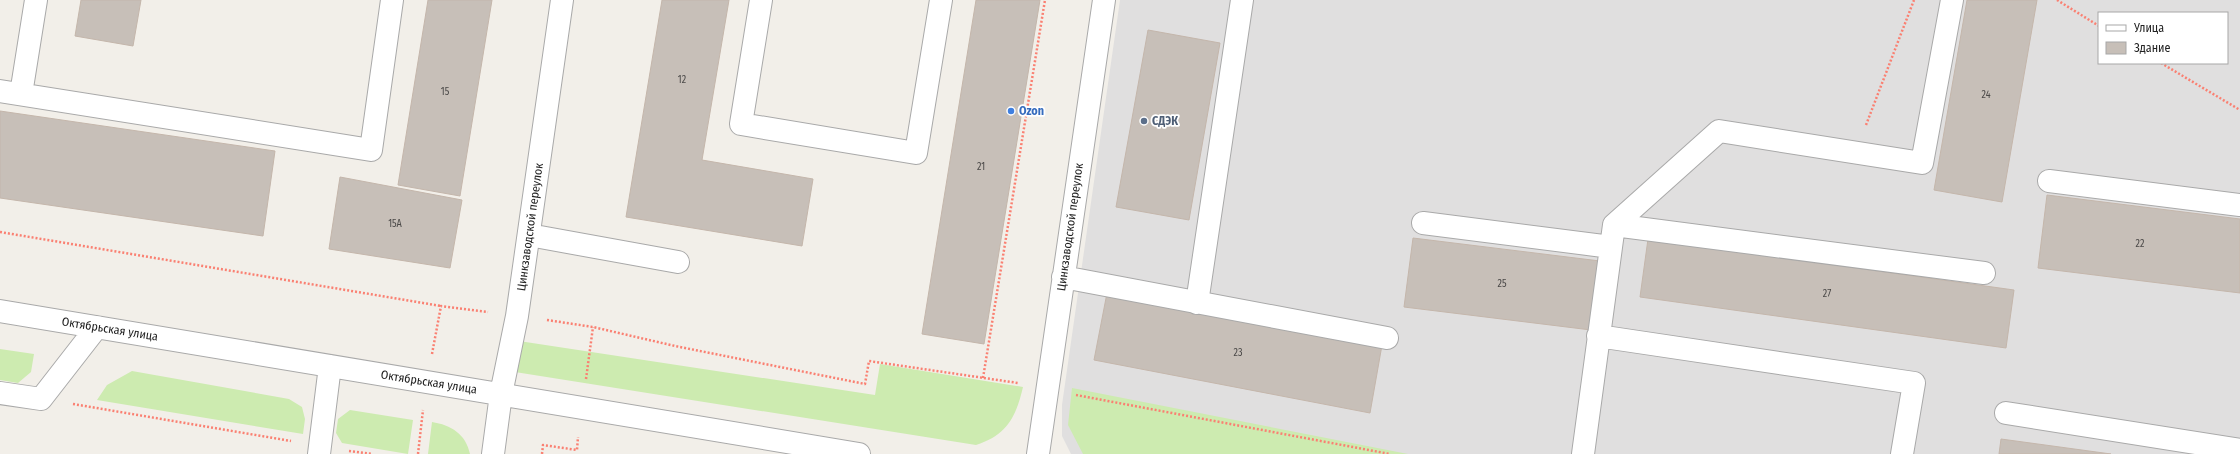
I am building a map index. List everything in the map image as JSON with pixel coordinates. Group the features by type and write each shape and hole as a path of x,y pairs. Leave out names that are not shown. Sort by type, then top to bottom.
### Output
{"street":[{"path":"36,0 10,92 371,150 392,0"},
{"name":"Цинкзаводской переулок","path":"493,454 502,394 517,316 562,0"},
{"path":"761,0 741,124 916,153 941,0"},
{"name":"Цинкзаводской переулок","path":"1038,454 1104,0"},
{"path":"1197,303 1242,0"},
{"path":"1583,454 1614,225 1719,131 1922,163 1952,0"},
{"path":"2049,181 2240,206"},
{"path":"1423,222 1611,247"},
{"path":"1614,225 1984,273"},
{"path":"528,235 678,262"},
{"path":"1063,278 1387,338"},
{"name":"Октябрьская улица","path":"0,311 859,454"},
{"path":"0,393 41,399 96,327"},
{"path":"1598,336 1914,383 1902,454"},
{"path":"320,450 330,366"},
{"path":"2006,413 2240,450"}],"path":[{"path":"983,378 1045,0"},
{"path":"1866,127 1914,0"},
{"path":"2056,0 2098,25"},
{"path":"2163,64 2240,110"},
{"path":"0,232 441,306 593,327 675,346 865,384 869,360 1048,388 1390,454"},
{"path":"418,454 427,382 441,306"},
{"path":"41,399 320,450 372,454"}],"shaded area":[{"path":"1120,0 2240,0 2240,454 1071,454 1062,436 1062,405"}],"green space":[{"path":"519,341 875,395 880,364 1023,387 1017,407 1008,424 995,436 976,445 515,372"},
{"path":"0,349 34,354 31,372 18,383 0,380"},
{"path":"132,371 289,399 302,407 305,419 303,434 97,400 107,385"},
{"path":"1072,388 1408,454 1083,454 1068,425"},
{"path":"350,410 413,420 408,454 342,443 336,433 338,419"},
{"path":"432,422 445,425 457,432 465,441 470,454 428,454"}],"building":[{"path":"81,0 141,0 133,46 75,36"},
{"path":"428,0 492,0 460,196 398,185"},
{"path":"662,0 729,0 702,160 813,179 802,246 626,217"},
{"path":"976,0 1040,0 984,344 922,334"},
{"path":"1967,0 2037,0 2002,202 1934,190"},
{"path":"1148,30 1220,43 1189,220 1116,207"},
{"path":"0,111 275,151 263,236 0,198"},
{"path":"340,177 462,200 450,268 329,249"},
{"path":"2047,195 2240,219 2240,293 2038,268"},
{"path":"1413,238 1600,261 1591,330 1404,307"},
{"path":"1648,239 2014,290 2006,348 1640,297"},
{"path":"1107,293 1382,345 1370,413 1094,360"},
{"path":"2001,439 2111,454 1999,454"}],"place":[{"name":"Ozon","path":"1011,111"},
{"name":"СДЭК","path":"1144,121"}]}
